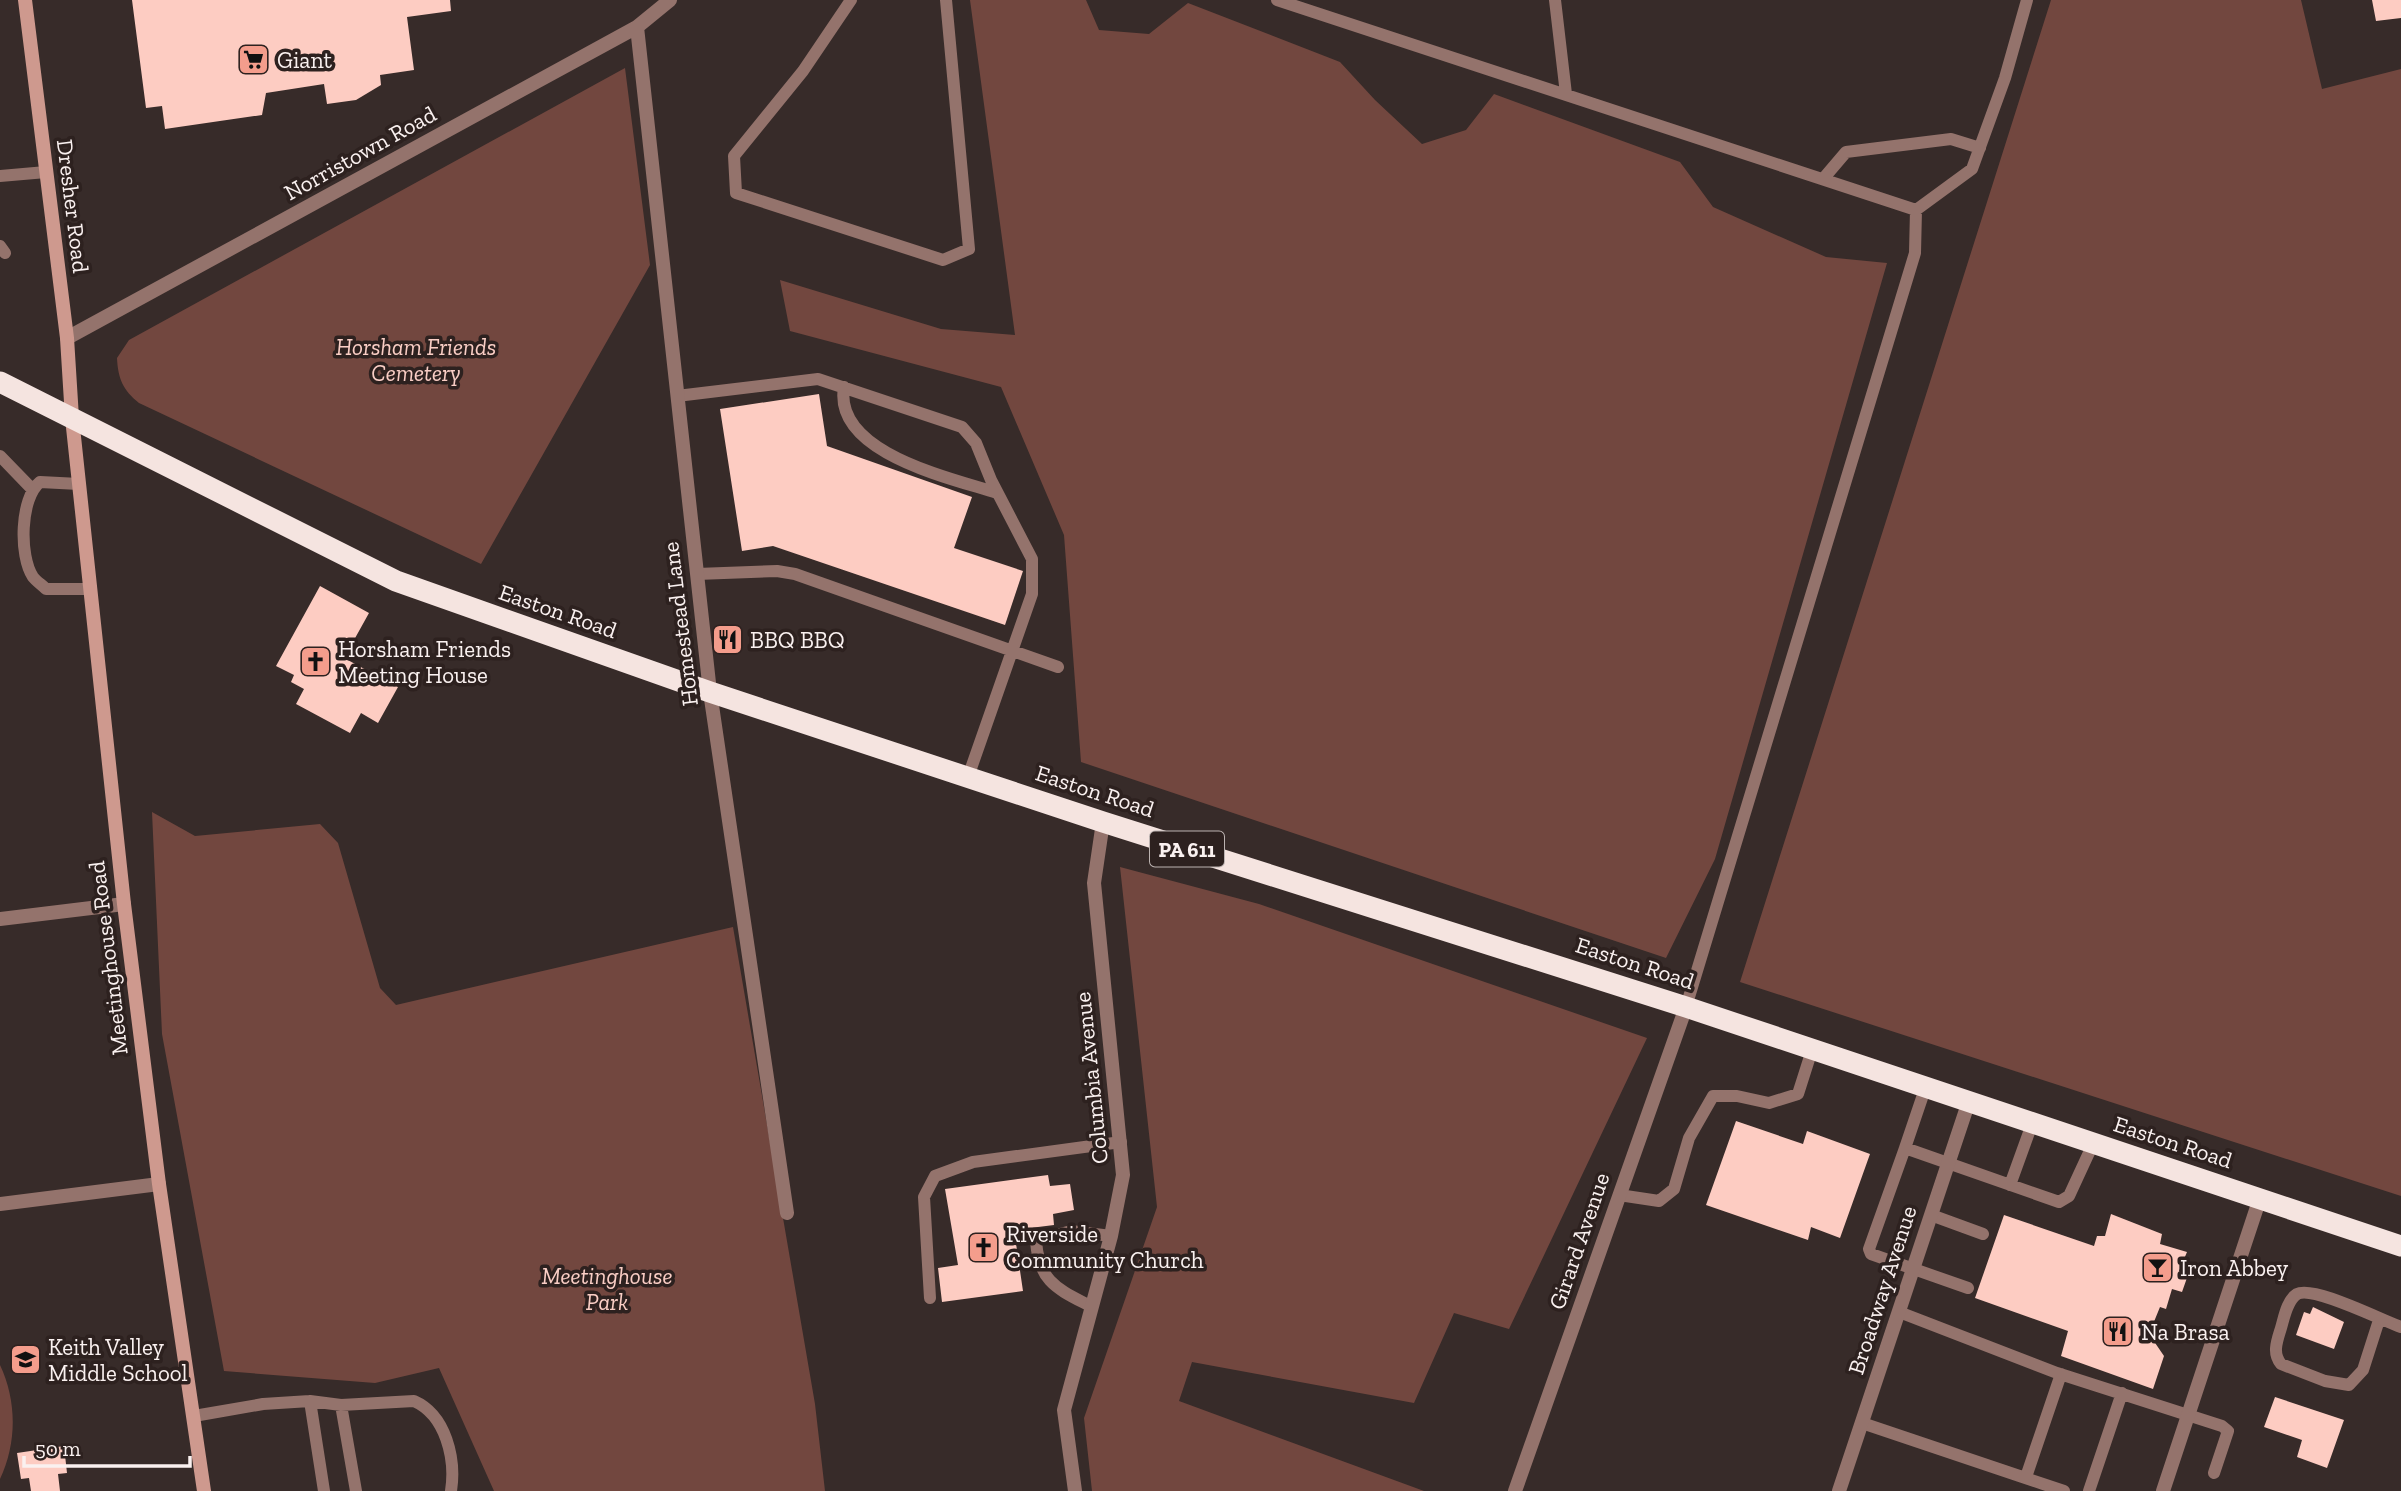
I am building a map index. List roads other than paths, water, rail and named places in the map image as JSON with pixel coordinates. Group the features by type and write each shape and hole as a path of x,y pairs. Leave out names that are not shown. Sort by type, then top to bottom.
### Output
{"highway":[{"name":"Easton Road","path":"0,382 396,581 709,692 1103,822 1686,1007 1968,1104 2401,1246"}],"street":[{"name":"Dresher Road","path":"24,0 67,338 72,418"},
{"name":"Norristown Road","path":"67,338 637,27 670,0"},
{"name":"Homestead Lane","path":"637,27 709,692 787,1213"},
{"name":"Meetinghouse Road","path":"72,418 124,904 159,1184 204,1491"},
{"name":"Columbia Avenue","path":"1075,1491 1064,1410 1111,1236 1123,1175 1094,883 1103,822"},
{"path":"0,919 124,904"},
{"name":"Girard Avenue","path":"1515,1491 1686,1007"},
{"name":"Broadway Avenue","path":"1839,1491 1968,1104"},
{"path":"0,1205 159,1184"},
{"path":"2163,1491 2260,1198"}],"lane":[{"path":"851,0 803,71 734,156 736,193 943,260 969,248 946,0"},
{"path":"1277,0 1916,210"},
{"path":"1555,0 1566,94"},
{"path":"1916,210 1972,169 2005,78 2027,0"},
{"path":"1823,178 1846,152 1951,139 1980,148"},
{"path":"0,177 46,172"},
{"path":"1686,1007 1915,253 1916,210"},
{"path":"677,396 818,379 962,427 976,443 1032,559 1032,594 968,777"},
{"path":"844,387 842,399 850,420 871,444 918,467 998,493"},
{"path":"0,456 32,489"},
{"path":"79,484 40,482 32,489 24,523 24,548 33,577 46,589 90,589"},
{"path":"697,574 777,571 795,573 1058,667"},
{"path":"1619,1195 1659,1200 1674,1189 1689,1138 1713,1096 1737,1096 1769,1103 1798,1094 1812,1050"},
{"path":"1925,1089 1869,1249 1871,1254 1968,1288"},
{"path":"2010,1185 2032,1124"},
{"path":"930,1298 924,1197 935,1176 973,1162 1121,1142"},
{"path":"1905,1148 2059,1202 2069,1196 2093,1144"},
{"path":"1931,1215 1983,1234"},
{"path":"1092,1307 1053,1287 1037,1264 1036,1241 1071,1231 1111,1236"},
{"path":"2379,1320 2363,1370 2349,1385 2325,1381 2277,1360 2275,1353 2282,1325 2297,1294 2320,1294 2401,1327"},
{"path":"1899,1312 2061,1374 2188,1415 2228,1431 2214,1473"},
{"path":"2026,1478 2061,1374"},
{"path":"2089,1491 2122,1394"},
{"path":"194,1416 262,1404 310,1401 341,1405 401,1400 424,1405 445,1435 452,1466 451,1491"},
{"path":"310,1401 324,1491"},
{"path":"341,1405 356,1491"},
{"path":"1861,1423 2064,1491"}],"place":[{"name":"Giant","path":"254,60"},
{"name":"BBQ BBQ","path":"727,640"},
{"name":"Horsham Friends Meeting House","path":"315,662"},
{"name":"Riverside Community Church","path":"983,1247"},
{"name":"Iron Abbey","path":"2157,1268"},
{"name":"Na Brasa","path":"2118,1332"},
{"name":"Keith Valley Middle School","path":"25,1360"}],"park label":[{"name":"Horsham Friends Cemetery","path":"416,360"},
{"name":"Meetinghouse Park","path":"607,1289"}]}
